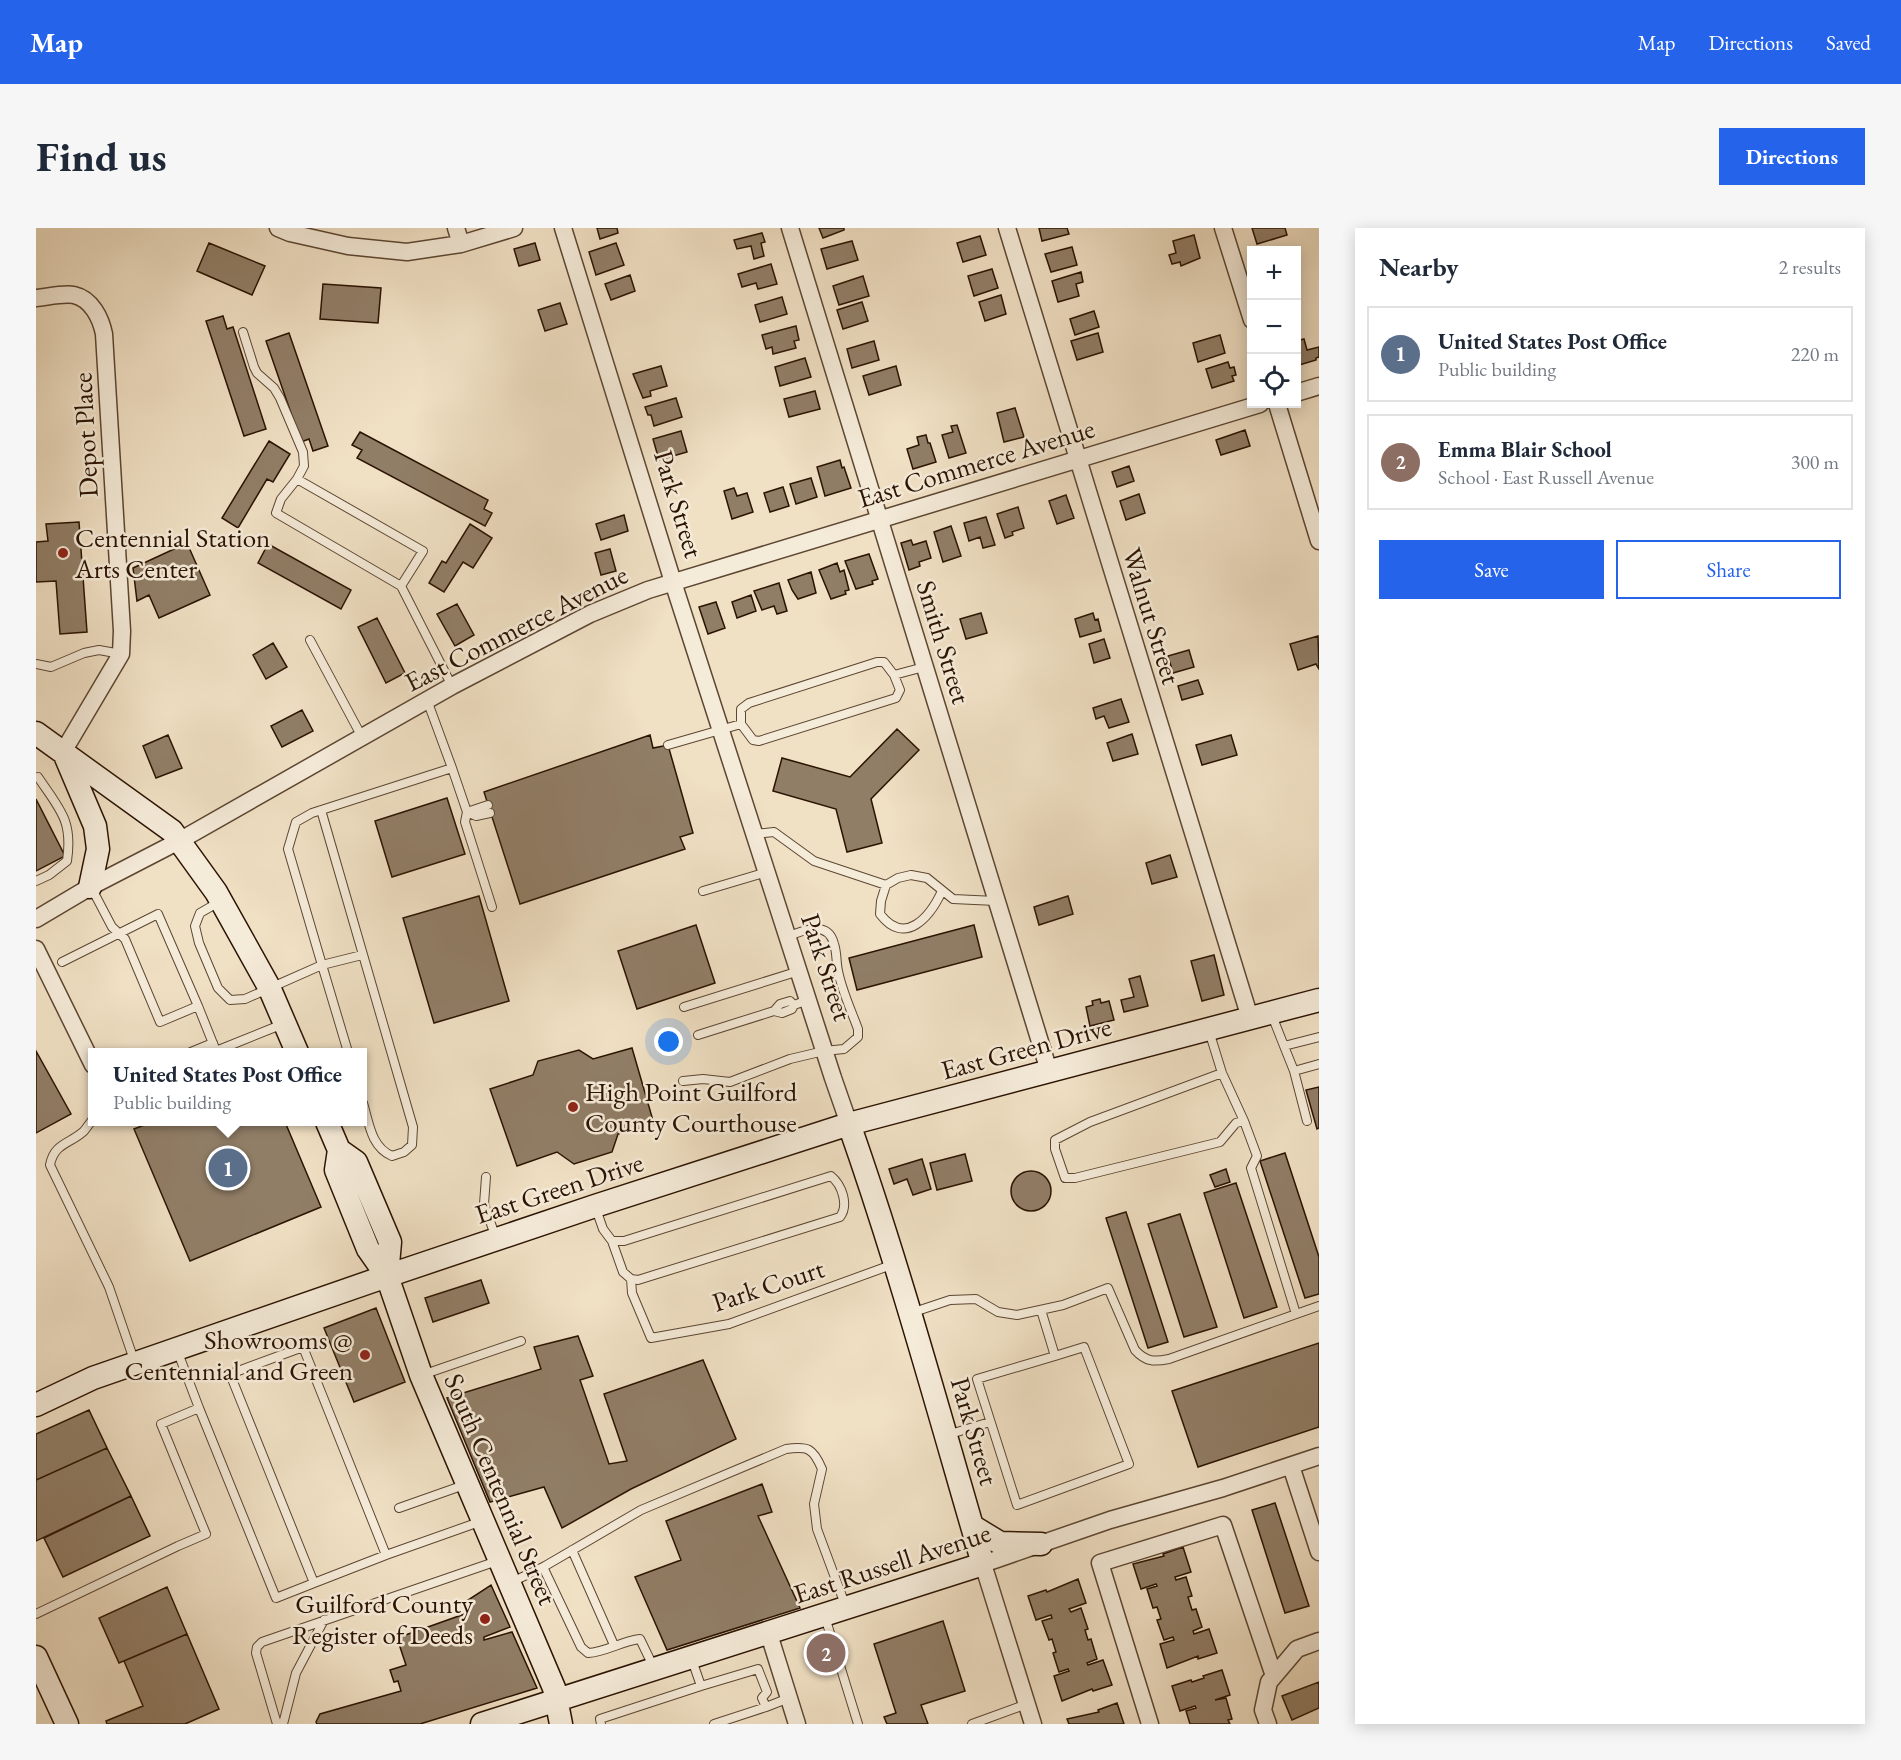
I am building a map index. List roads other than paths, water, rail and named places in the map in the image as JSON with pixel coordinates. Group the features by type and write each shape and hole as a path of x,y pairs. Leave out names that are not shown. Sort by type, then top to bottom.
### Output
{"main road":[{"path":"36,733 172,831 220,901 269,987 295,1048"},
{"path":"63,752 95,826 98,849 90,887"},
{"name":"East Green Drive","path":"37,1402 71,1387 387,1276 849,1124 1319,1000"},
{"name":"Park Street","path":"849,1124 873,1192 910,1313 983,1564"},
{"name":"South Centennial Street","path":"329,1126 339,1150 336,1170 368,1249 387,1276 421,1375 554,1688 561,1724"},
{"path":"972,1526 1000,1543 1041,1544"},
{"name":"East Russell Avenue","path":"482,1724 983,1564"},
{"path":"36,1657 67,1724"}],"street":[{"path":"278,228 290,233 348,246 407,252 459,236 514,228"},
{"name":"Park Street","path":"563,228 673,582 788,937 798,971 801,1002 824,1051 849,1124"},
{"name":"Smith Street","path":"790,228 1049,1071"},
{"name":"Walnut Street","path":"1007,228 1077,459 1260,1015"},
{"path":"1223,228 1247,307"},
{"name":"Depot Place","path":"36,298 74,295 90,305 101,320 104,334 122,631 121,654 63,752"},
{"path":"1301,391 1319,386"},
{"name":"East Commerce Avenue","path":"36,919 90,887 179,841 452,686 590,614 673,582 1247,408"},
{"path":"1278,408 1319,541"},
{"path":"36,949 88,1055"},
{"name":"East Russell Avenue","path":"983,1564 1110,1520 1222,1488 1319,1456"},
{"path":"1291,1466 1319,1552"},
{"path":"1150,1724 1100,1563 1223,1525 1274,1676"},
{"name":"Park Street","path":"983,1564 1033,1724"},
{"path":"768,1631 797,1724"},
{"path":"1268,1724 1263,1710 1269,1682 1297,1649 1319,1641"}],"lane":[{"path":"243,332 255,367 280,398 303,452 304,466 281,499 276,513 401,586 452,686"},
{"path":"297,479 423,551 401,586"},
{"path":"310,640 362,737"},
{"path":"36,664 51,667 84,652 99,650 121,654"},
{"path":"877,662 884,662 894,675 900,690 896,698 759,741 753,740 741,724 741,709 749,703 877,662"},
{"path":"894,675 924,667"},
{"path":"427,700 467,812 465,822 492,907"},
{"path":"668,745 741,724"},
{"path":"347,1048 288,849 296,822 321,810 452,768"},
{"path":"36,881 67,861 70,842 65,818 38,777"},
{"path":"467,812 489,809"},
{"path":"321,810 413,1127 412,1145 404,1152 392,1156 384,1153 375,1144 367,1117"},
{"path":"754,834 774,832 814,861 886,885"},
{"path":"704,891 767,872"},
{"path":"942,891 936,904 923,920 914,926 901,928 888,925 880,914 886,885 898,878 911,875 927,879 953,899 996,901"},
{"path":"90,887 112,927 126,939 160,1022 198,1006"},
{"path":"220,901 200,913 195,926 218,988 231,1000 245,999 322,965 362,955"},
{"path":"62,962 158,914 215,1048"},
{"path":"683,1081 703,1079 730,1082 790,1059 844,1049 858,1037 858,1029 838,972 834,943 830,934 814,928 788,937"},
{"path":"684,1006 798,971"},
{"path":"698,1035 774,1011 780,1004 790,1001 801,1002"},
{"path":"1260,1015 1284,1046 1294,1071 1307,1121"},
{"path":"224,1048 285,1024"},
{"path":"1208,1029 1222,1073 1257,1156 1251,1168 1296,1314"},
{"path":"1284,1046 1319,1037"},
{"path":"202,1048 213,1043"},
{"path":"1294,1071 1319,1064"},
{"path":"1222,1073 1090,1122 1055,1140 1060,1168 1065,1178 1075,1178 1220,1142 1236,1123 1244,1121"},
{"path":"88,1126 83,1132 58,1147 51,1156 50,1165 109,1287 135,1364"},
{"path":"595,1206 603,1229 612,1240 623,1272 631,1279 638,1280 840,1217 845,1204 838,1181 831,1176 624,1241 612,1240"},
{"path":"486,1178 484,1204 496,1239"},
{"name":"Park Court","path":"631,1279 632,1293 651,1338 729,1324 895,1264"},
{"path":"910,1313 950,1300 976,1299 998,1312 1017,1315 1063,1305 1108,1288 1135,1350 1141,1357 1151,1362 1169,1359 1319,1306"},
{"path":"1041,1310 1054,1356"},
{"path":"421,1375 521,1341"},
{"path":"314,1583 230,1374 303,1347 386,1555"},
{"path":"1084,1347 1129,1464 1017,1505 977,1378 1054,1356 1084,1347"},
{"path":"177,1349 276,1598 386,1555 483,1521"},
{"path":"36,1614 206,1534 161,1424 199,1408"},
{"path":"947,1435 990,1422"},
{"path":"510,1583 543,1567 641,1510 786,1449 801,1447 811,1451 822,1469 814,1504 817,1529 846,1607"},
{"path":"399,1508 468,1483"},
{"path":"572,1550 614,1645"},
{"path":"277,1724 256,1653 257,1647 262,1642 500,1560"},
{"path":"543,1567 580,1647 588,1653 595,1653 626,1641 640,1639 654,1668"},
{"path":"824,1614 858,1724"},
{"path":"283,1724 296,1673 324,1620"},
{"path":"691,1656 701,1686"},
{"path":"601,1724 600,1719 758,1669 766,1692 762,1698 766,1707"},
{"path":"714,1724 789,1698"},
{"path":"972,1724 1026,1704"}],"place":[{"name":"Centennial Station Arts Center","path":"63,553"},
{"name":"High Point Guilford County Courthouse","path":"573,1107"},
{"name":"United States Post Office","path":"228,1168"},
{"name":"Showrooms @ Centennial and Green","path":"365,1355"},
{"name":"Guilford County Register of Deeds","path":"485,1619"},
{"name":"Emma Blair School","path":"826,1653"}]}
